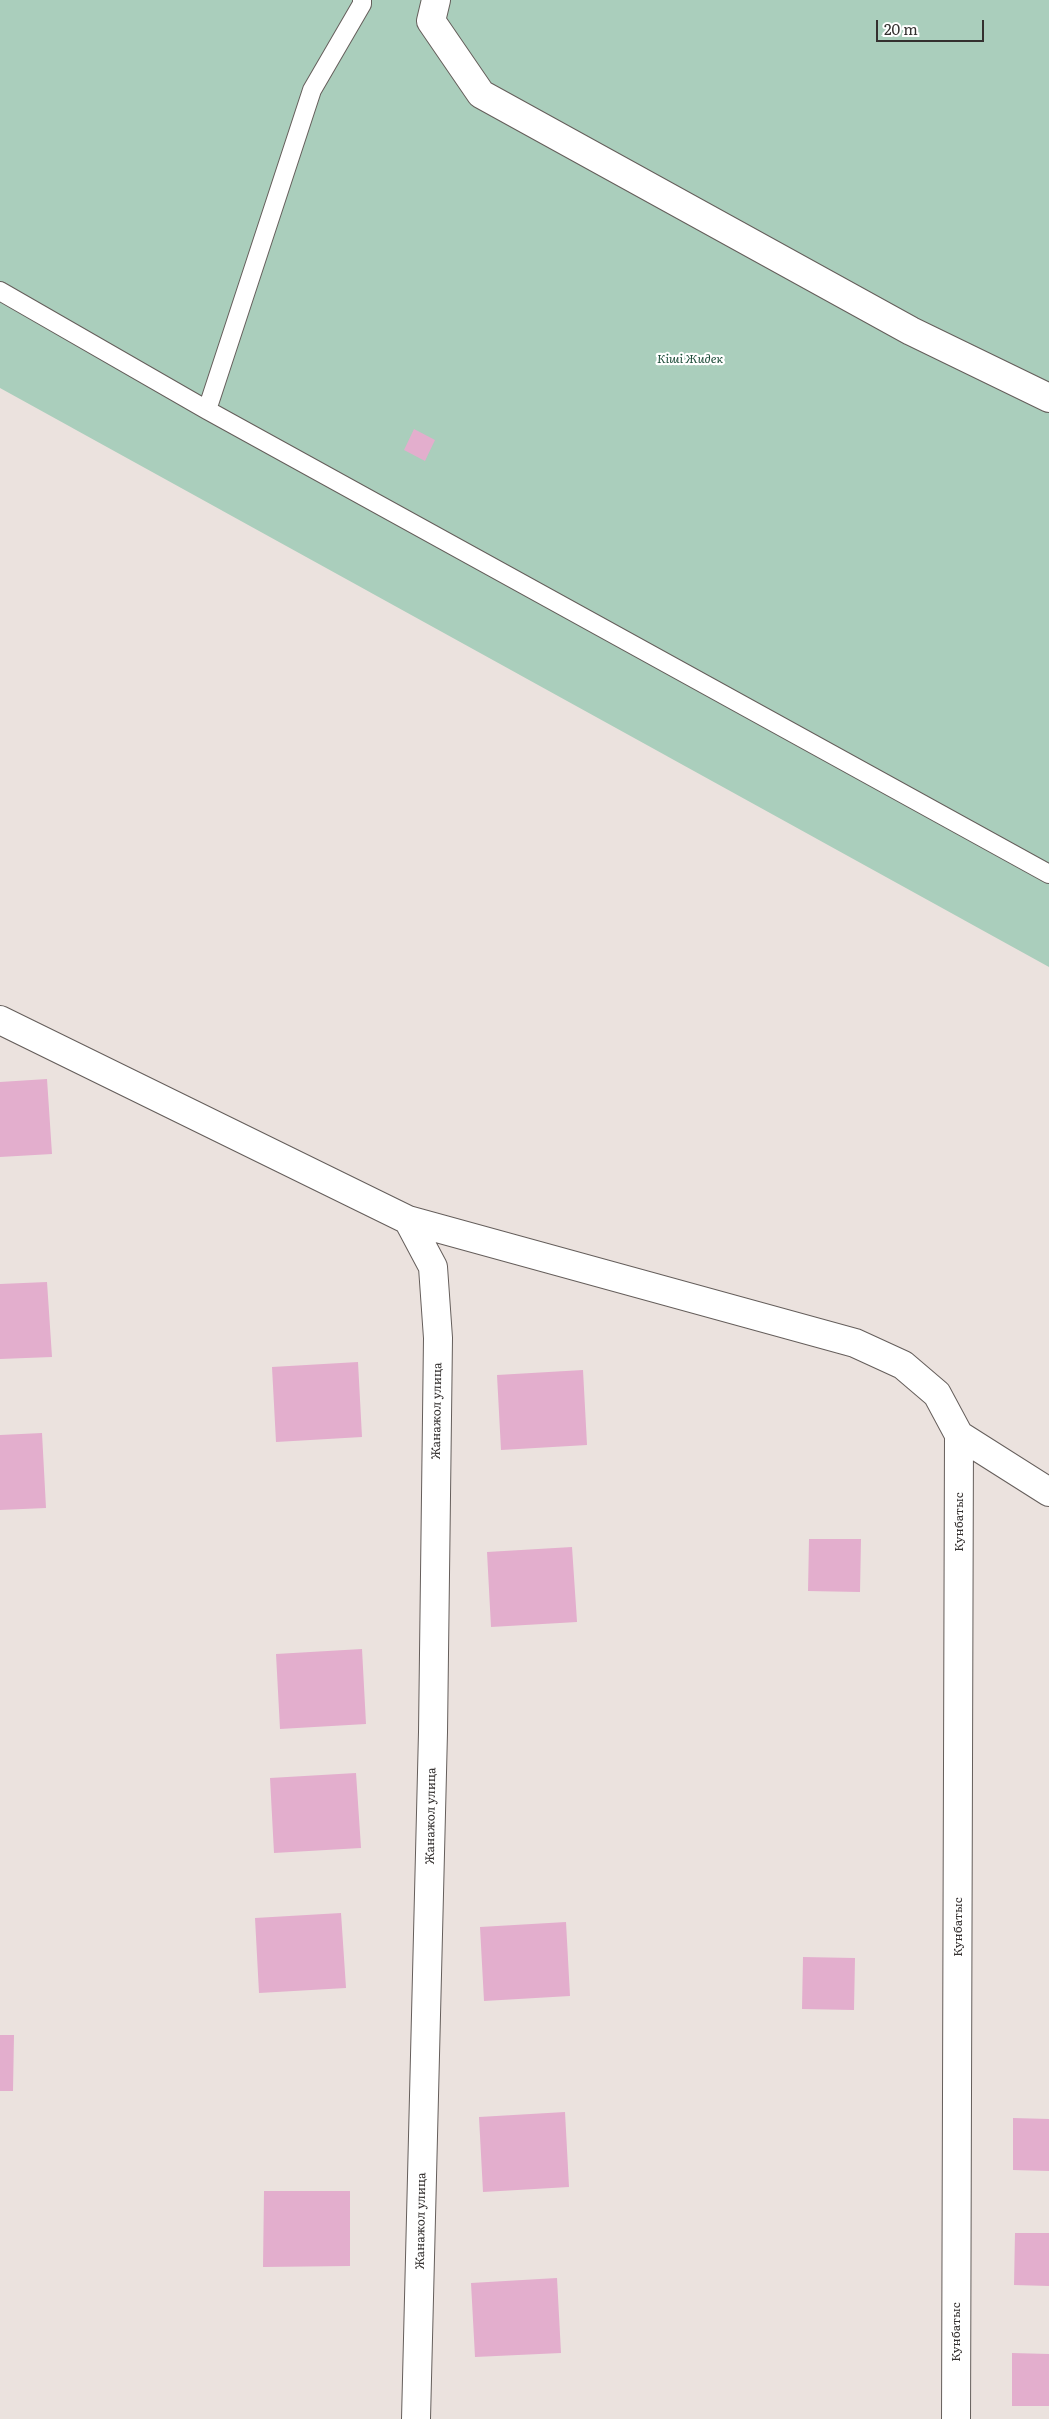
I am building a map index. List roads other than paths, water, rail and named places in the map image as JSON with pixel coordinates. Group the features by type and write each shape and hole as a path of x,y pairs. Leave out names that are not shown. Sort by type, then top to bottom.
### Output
{"street":[{"path":"436,0 431,21 481,94 911,331 1049,398"},
{"path":"0,1020 408,1220 855,1343 903,1365 937,1394 960,1435 1049,1492"},
{"name":"Жанажол улица","path":"408,1220 433,1268 438,1338 433,1732 416,2419"},
{"name":"Кунбатыс","path":"956,2419 960,1435"}],"lane":[{"path":"207,410 312,90 362,4 362,0"},
{"path":"0,291 207,410 1049,874"}],"park label":[{"name":"Кіші Жидек","path":"690,359"}]}
